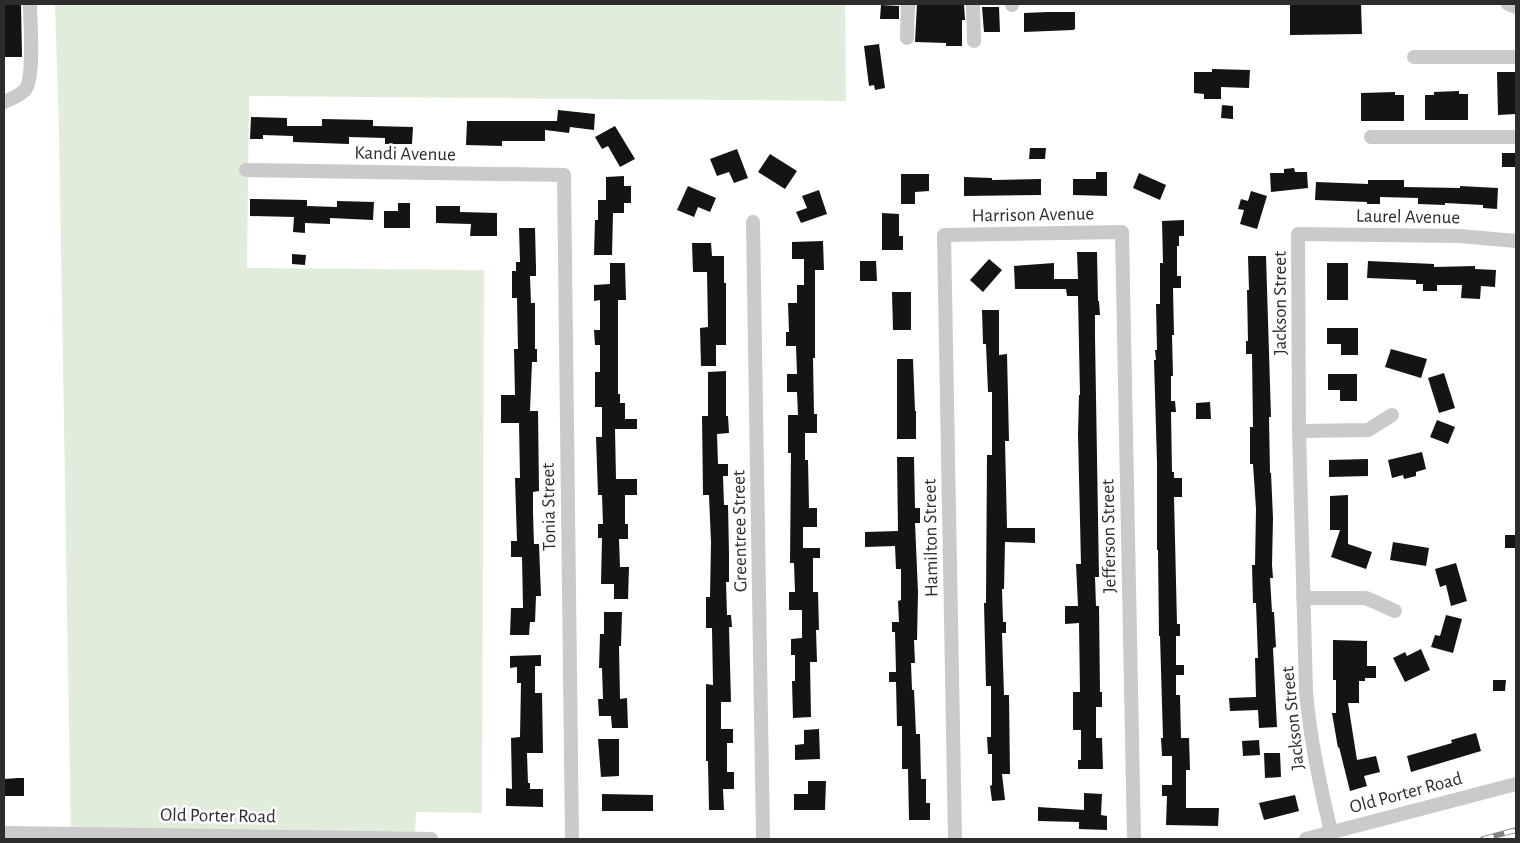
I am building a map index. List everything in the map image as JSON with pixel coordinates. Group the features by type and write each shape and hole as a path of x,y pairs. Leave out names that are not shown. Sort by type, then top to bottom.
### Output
{"street":[{"path":"4,102 25,90 29,82 31,62 30,4"},
{"path":"907,38 908,4"},
{"path":"973,4 974,40"},
{"path":"1508,4 1516,7"},
{"path":"1414,58 1516,58"},
{"path":"1371,137 1516,137"},
{"name":"Kandi Avenue","path":"246,170 564,175"},
{"name":"Tonia Street","path":"564,175 572,839"},
{"name":"Greentree Street","path":"753,222 763,839"},
{"name":"Harrison Avenue","path":"944,235 1122,232"},
{"name":"Jefferson Street","path":"1122,232 1134,839"},
{"name":"Laurel Avenue","path":"1298,234 1459,236 1516,241"},
{"name":"Jackson Street","path":"1298,234 1299,431 1306,691 1314,758 1331,832"},
{"name":"Hamilton Street","path":"944,235 956,839"},
{"path":"1299,431 1368,430 1392,415"},
{"path":"1303,598 1366,598 1395,611"},
{"name":"Old Porter Road","path":"1306,839 1516,784"},
{"name":"Old Porter Road","path":"4,833 431,839"}],"green space":[{"path":"55,4 845,4 846,101 249,96 247,268 484,270 482,813 416,812 415,839 71,839 59,130"}],"building":[{"path":"4,4 21,4 22,57 4,57"},
{"path":"917,4 964,4 965,20 962,20 962,46 946,46 946,43 915,42"},
{"path":"1290,4 1361,4 1362,34 1290,35"},
{"path":"881,5 899,6 899,19 880,19"},
{"path":"982,7 999,7 1000,32 984,32"},
{"path":"1075,12 1075,29 1024,32 1024,13"},
{"path":"879,44 885,88 875,90 874,85 869,86 864,46"},
{"path":"1212,69 1250,70 1249,88 1221,87 1221,99 1204,99 1204,94 1194,93 1194,72 1212,72"},
{"path":"1497,72 1516,72 1516,114 1498,115"},
{"path":"1459,91 1459,94 1468,94 1468,120 1425,120 1425,95 1434,95 1434,92"},
{"path":"1395,92 1395,95 1404,95 1404,121 1361,121 1361,93"},
{"path":"1222,105 1233,106 1233,119 1221,118"},
{"path":"558,110 595,114 594,130 570,127 569,133 545,130 545,141 502,141 502,146 466,145 467,121 557,121"},
{"path":"251,117 287,118 287,126 322,126 322,119 373,120 373,126 413,127 412,144 385,144 385,138 349,137 349,144 293,142 293,136 263,135 263,139 250,139"},
{"path":"615,126 635,159 620,167 608,146 602,149 595,137"},
{"path":"1030,148 1046,148 1045,159 1029,159"},
{"path":"737,149 748,178 734,183 729,172 717,176 710,159"},
{"path":"1502,153 1516,153 1516,167 1502,167"},
{"path":"770,154 797,171 785,189 758,172"},
{"path":"1294,168 1295,172 1307,172 1308,188 1271,192 1270,173 1284,173 1284,169"},
{"path":"1096,172 1107,172 1107,196 1073,195 1073,179 1096,179"},
{"path":"1139,173 1166,185 1160,200 1133,188"},
{"path":"901,174 929,174 929,191 915,192 915,204 901,204"},
{"path":"624,176 624,186 631,186 631,203 624,203 624,213 613,213 612,255 594,255 595,220 598,220 598,200 606,200 606,177"},
{"path":"964,177 992,178 992,180 1041,179 1041,195 964,196"},
{"path":"1368,180 1404,180 1404,187 1460,188 1460,186 1498,188 1497,209 1483,208 1483,205 1418,204 1418,198 1380,197 1380,204 1315,200 1316,182 1368,184"},
{"path":"688,186 716,198 710,212 698,207 694,217 677,210"},
{"path":"819,190 827,214 801,223 796,212 807,208 802,196"},
{"path":"1251,191 1267,196 1257,229 1240,224 1244,210 1238,209 1241,199 1248,201"},
{"path":"250,199 307,200 307,206 337,207 337,201 374,202 373,220 330,218 330,224 305,223 305,233 293,232 294,217 250,216"},
{"path":"398,203 410,203 410,228 384,228 384,211 398,211"},
{"path":"436,206 460,206 460,212 497,213 497,236 470,236 471,224 436,223"},
{"path":"882,213 899,214 899,236 903,236 903,250 882,250"},
{"path":"1184,220 1184,236 1179,236 1179,246 1177,246 1177,276 1181,276 1181,288 1173,288 1174,335 1172,335 1173,376 1171,376 1171,401 1175,401 1176,412 1171,412 1172,472 1174,472 1174,478 1182,478 1182,497 1174,497 1177,624 1180,624 1180,636 1176,636 1176,665 1184,665 1184,675 1176,675 1176,695 1180,695 1181,738 1189,738 1190,770 1186,770 1186,808 1219,808 1218,826 1166,825 1167,796 1162,796 1162,785 1172,785 1172,756 1162,756 1161,738 1163,738 1159,636 1154,360 1156,360 1155,350 1157,350 1156,304 1160,304 1160,263 1163,263 1162,221"},
{"path":"519,228 535,228 536,267 536,276 530,276 531,303 535,303 535,349 537,349 537,362 532,362 530,411 538,411 539,491 533,492 533,513 534,544 539,544 541,596 536,596 535,622 530,622 529,635 510,635 511,608 523,608 522,557 511,557 511,541 517,541 515,478 520,478 519,423 501,423 501,395 515,395 514,349 518,349 517,298 512,298 512,271 516,271 516,262 520,262"},
{"path":"823,241 824,270 815,270 815,358 813,358 814,414 817,414 817,433 805,433 805,460 808,460 809,508 817,508 817,527 803,527 803,548 820,548 820,558 813,558 813,592 818,592 819,630 816,630 817,662 810,662 811,717 793,718 792,681 795,681 795,655 791,655 791,639 802,638 802,610 789,610 789,592 795,592 794,563 790,563 791,453 788,453 788,415 798,415 797,392 787,392 787,374 797,374 796,346 786,346 786,332 789,332 788,303 797,303 797,285 804,285 804,259 792,259 792,242"},
{"path":"692,243 711,243 712,256 724,256 726,345 716,345 716,366 701,366 700,328 708,327 707,272 693,272"},
{"path":"1077,252 1097,252 1100,315 1095,315 1099,577 1095,577 1096,606 1099,606 1100,692 1102,692 1102,707 1096,707 1096,738 1102,738 1103,769 1078,769 1078,760 1081,760 1081,730 1073,730 1073,692 1080,692 1079,623 1065,624 1065,606 1078,606 1076,564 1081,564 1078,434 1080,395 1078,296 1067,296 1066,289 1015,289 1014,266 1054,263 1054,279 1078,279"},
{"path":"292,254 306,255 305,265 292,264"},
{"path":"1248,256 1266,256 1271,417 1269,417 1273,578 1270,578 1276,647 1273,648 1277,727 1259,728 1258,710 1230,711 1229,698 1256,697 1255,658 1258,658 1256,603 1253,603 1252,565 1255,565 1256,509 1253,464 1250,464 1250,427 1253,427 1252,354 1246,354 1246,341 1248,341"},
{"path":"989,259 1002,270 983,292 970,280"},
{"path":"860,261 876,261 877,281 860,281"},
{"path":"1368,261 1434,264 1434,267 1475,266 1475,269 1496,270 1495,287 1481,286 1480,299 1461,298 1462,285 1437,285 1437,291 1423,291 1423,284 1416,284 1416,280 1367,278"},
{"path":"610,263 625,263 626,300 618,300 618,394 620,394 620,403 625,403 625,419 637,419 637,429 615,429 616,479 637,479 637,495 625,495 625,524 628,524 628,539 619,539 620,567 629,567 628,599 614,599 614,584 601,584 602,538 598,538 598,524 603,524 602,495 598,495 596,437 602,437 602,407 595,407 595,372 600,372 600,345 595,345 594,330 600,330 600,300 594,301 594,285 610,284"},
{"path":"1327,263 1348,263 1348,300 1327,300"},
{"path":"892,292 911,292 911,330 893,330"},
{"path":"982,310 999,310 999,355 1007,354 1009,441 1005,441 1007,528 1035,528 1035,543 1005,542 1004,589 1002,589 1003,622 1006,622 1006,633 1002,633 1004,695 1009,695 1010,774 1002,774 1005,800 992,801 990,786 992,785 992,754 988,754 987,737 991,737 991,686 986,686 984,603 986,603 987,455 992,455 992,392 988,392 986,344 983,344"},
{"path":"1327,328 1358,328 1358,355 1341,355 1341,344 1327,344"},
{"path":"1391,349 1427,359 1421,378 1385,367"},
{"path":"897,359 913,359 916,439 897,439"},
{"path":"726,371 726,416 728,416 729,433 717,434 718,464 728,464 728,476 723,476 724,505 728,505 729,582 726,582 727,615 731,615 732,627 729,627 731,702 721,702 721,729 733,729 733,743 727,743 727,772 734,772 734,789 723,789 724,810 709,810 708,761 706,761 706,684 713,685 712,628 706,628 706,597 710,597 711,542 709,495 703,495 702,416 708,416 708,372"},
{"path":"1444,373 1455,408 1439,413 1428,378"},
{"path":"1328,374 1357,374 1357,401 1340,401 1340,390 1328,390"},
{"path":"1210,402 1211,419 1196,419 1196,403"},
{"path":"1437,420 1455,427 1448,444 1430,437"},
{"path":"1422,452 1426,469 1416,472 1416,476 1404,479 1403,475 1392,478 1388,460"},
{"path":"897,457 914,457 915,508 920,508 920,523 915,523 918,592 917,640 914,640 915,663 911,663 916,734 920,734 921,779 926,779 926,803 930,803 930,820 909,820 908,769 902,769 902,726 897,726 896,682 889,682 889,672 896,672 895,632 892,632 892,622 899,622 898,601 901,600 901,569 896,569 895,546 865,547 865,532 898,531"},
{"path":"1368,459 1368,476 1329,477 1329,460"},
{"path":"1348,495 1348,544 1372,552 1366,569 1331,557 1340,530 1330,530 1330,496"},
{"path":"1505,535 1516,535 1516,548 1505,548"},
{"path":"1393,542 1429,548 1426,566 1390,560"},
{"path":"1456,563 1467,601 1451,606 1446,585 1440,587 1435,569"},
{"path":"604,612 622,612 621,646 619,646 620,699 627,698 628,728 612,728 611,716 599,716 598,699 603,699 602,668 599,668 600,634 604,634"},
{"path":"1446,615 1462,619 1453,653 1431,647 1435,635 1440,636"},
{"path":"1333,640 1367,641 1367,666 1376,666 1376,678 1365,678 1365,681 1359,681 1359,703 1348,703 1357,760 1376,756 1380,772 1364,776 1367,786 1350,791 1338,748 1332,713 1336,713 1336,680 1333,680"},
{"path":"1421,649 1430,670 1405,682 1393,658 1405,652 1407,656"},
{"path":"541,655 541,666 535,666 535,693 542,693 543,753 527,753 528,783 530,783 530,789 543,789 543,807 506,806 506,788 512,789 511,738 520,737 521,683 517,683 517,667 510,668 510,656"},
{"path":"1493,680 1506,680 1505,691 1493,691"},
{"path":"819,729 820,759 795,760 795,745 804,744 804,730"},
{"path":"1476,733 1481,751 1411,772 1407,756 1452,743 1451,740"},
{"path":"598,739 619,739 619,776 601,777"},
{"path":"1259,740 1260,755 1243,756 1242,741"},
{"path":"1264,753 1280,753 1281,777 1265,778"},
{"path":"24,778 24,796 4,796 4,779"},
{"path":"808,781 826,781 825,810 794,810 794,794 808,794"},
{"path":"1084,793 1102,794 1101,815 1107,816 1107,830 1079,829 1079,822 1038,821 1038,807 1084,810"},
{"path":"602,794 653,795 653,811 602,811"},
{"path":"1295,795 1299,811 1264,820 1259,803"}],"railway":[{"path":"1483,839 1516,830"}]}
